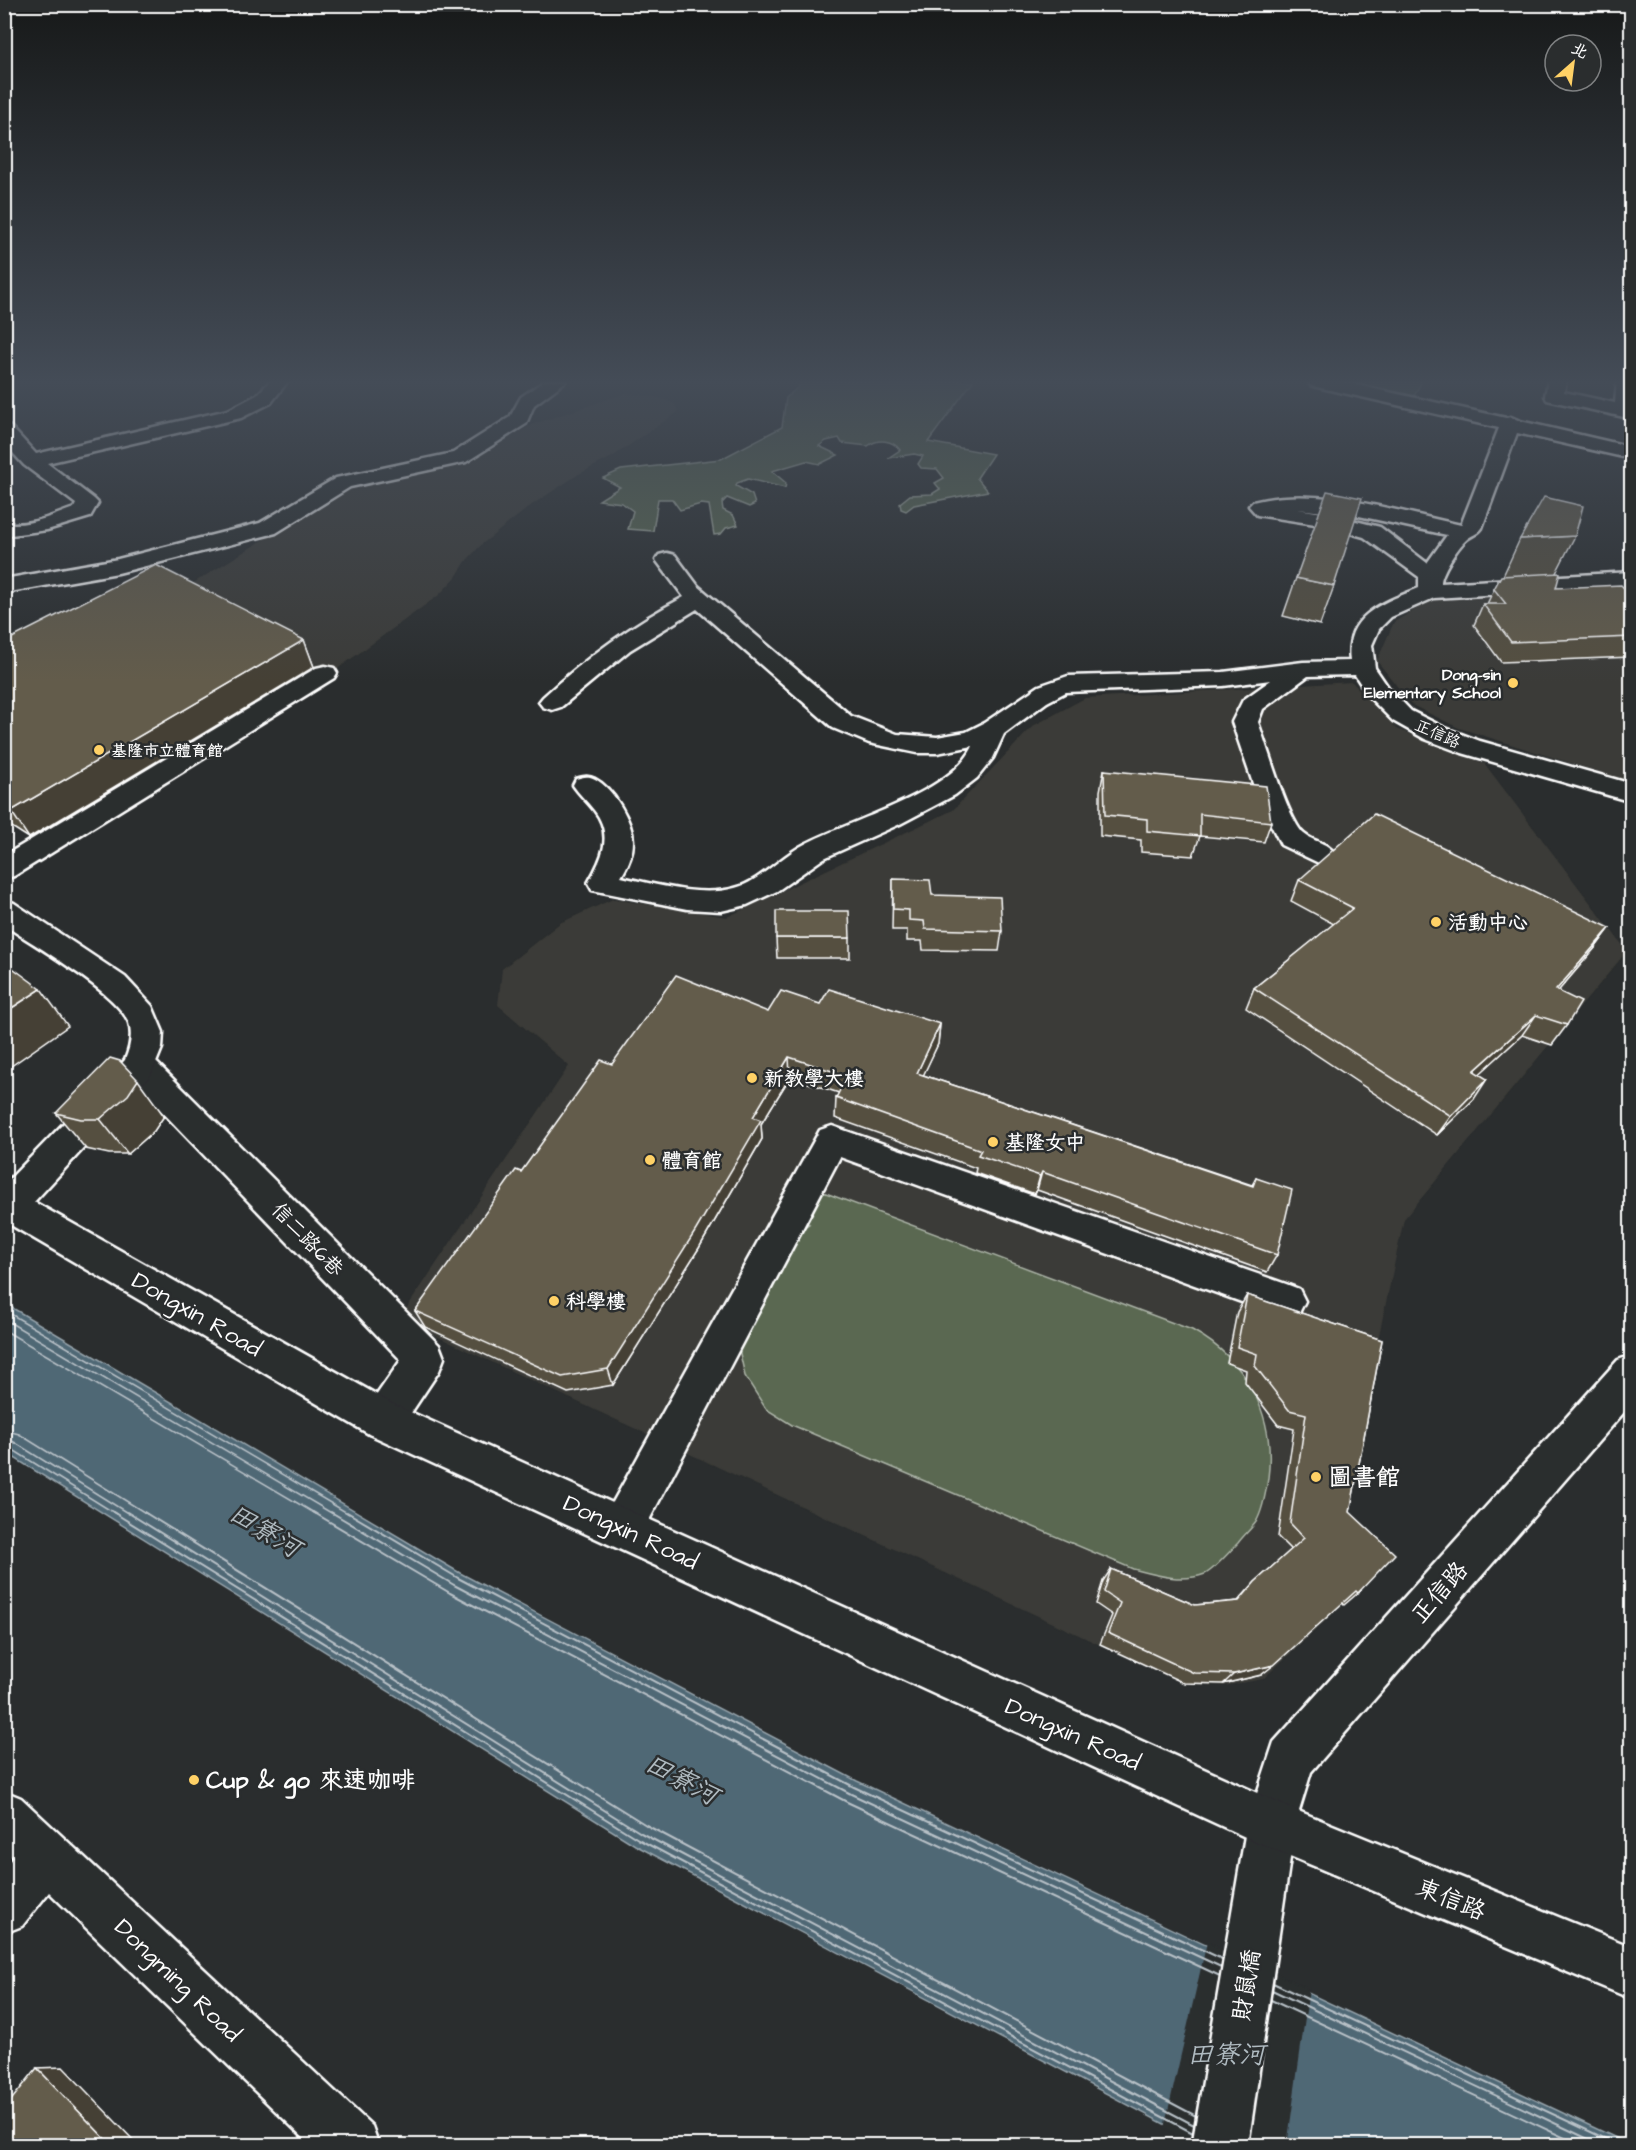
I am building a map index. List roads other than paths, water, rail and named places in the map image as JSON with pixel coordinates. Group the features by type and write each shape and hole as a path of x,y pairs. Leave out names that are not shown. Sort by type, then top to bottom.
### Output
{"street":[{"path":"4,529 9,531 47,524 82,512 87,503 58,481"},
{"path":"233,559 253,546 251,538 346,481"},
{"path":"667,560 698,598 842,722 896,742 926,745 952,742 992,730 1050,688 1068,683 1223,679 1303,669 1363,668 1360,645 1368,626 1383,612 1430,583 1458,535 1471,528 1489,481"},
{"path":"1464,532 1314,503 1277,501 1260,506 1265,510 1323,519 1372,532 1430,583 1632,579"},
{"path":"4,586 118,566 268,528"},
{"path":"552,702 574,681 657,620 698,598"},
{"name":"正信路","path":"1363,668 1378,692 1402,716 1434,733 1471,747 1632,793"},
{"path":"1303,669 1252,705 1245,722 1273,801 1291,838 1321,854"},
{"path":"4,869 325,673"},
{"path":"586,784 600,797 612,815 619,837 615,866 602,883 691,900 737,898 764,884 794,862 818,849 932,799 970,769 990,743 992,730"},
{"path":"4,910 107,979 134,1006 145,1023 147,1043 139,1065 6,1206"},
{"name":"信二路6巷","path":"139,1065 425,1358 383,1420"},
{"path":"622,1528 832,1140 1286,1300"},
{"name":"Dongxin Road","path":"6,1206 383,1420 1271,1824"},
{"name":"正信路","path":"1271,1824 1291,1760 1632,1373"},
{"name":"Dongming Road","path":"4,1815 352,2145"},
{"name":"東信路","path":"1271,1824 1632,1973"},
{"name":"財鼠橋","path":"1220,2145 1271,1824"},
{"path":"4,1908 47,1855"}],"water":[{"name":"田寮河","path":"4,1303 460,1573 857,1781 1631,2145 1204,2145 635,1845 5,1452"}],"place":[{"name":"Dong-sin Elementary School","path":"1513,683"},
{"name":"基隆市立體育館","path":"99,750"},
{"name":"活動中心","path":"1436,922"},
{"name":"新教學大樓","path":"752,1078"},
{"name":"基隆女中","path":"993,1142"},
{"name":"體育館","path":"650,1160"},
{"name":"科學樓","path":"554,1301"},
{"name":"圖書館","path":"1316,1477"},
{"name":"Cup & go 來速咖啡","path":"194,1780"}]}
